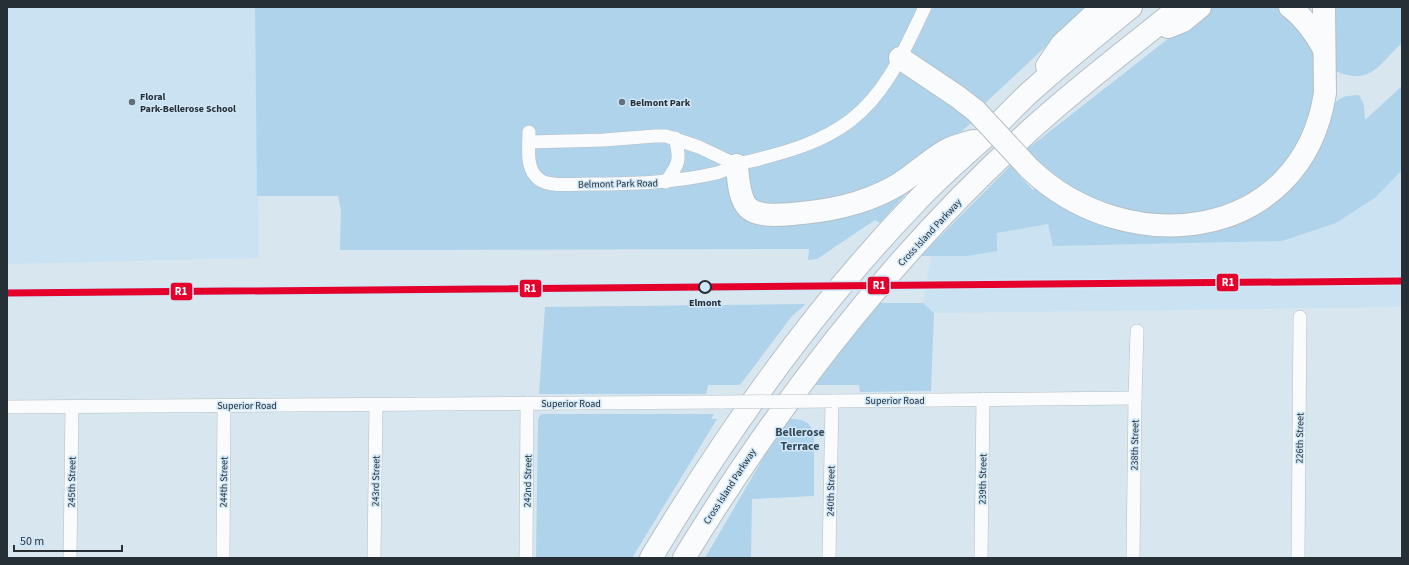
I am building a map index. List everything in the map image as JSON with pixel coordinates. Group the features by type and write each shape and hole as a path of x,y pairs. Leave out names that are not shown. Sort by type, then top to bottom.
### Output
{"highway":[{"path":"1029,93 1062,44 1102,7"},
{"path":"650,558 749,405 811,322 879,242 952,166 984,138 1029,93 1071,56 1131,7"},
{"name":"Cross Island Parkway","path":"684,558 746,460 781,410 880,284 966,192 1028,132 1091,78 1180,7"},
{"path":"1140,40 1183,21 1200,7"},
{"path":"1290,7 1302,16 1324,50"},
{"path":"900,58 976,111 1029,168 1052,188 1077,203 1100,213 1136,223 1161,225 1194,223 1229,216 1244,210 1272,191 1284,180 1294,169 1310,145 1318,124 1326,93 1324,7"},
{"path":"737,165 740,195 748,209 755,213 773,215 808,213 838,208 872,198 893,188 912,176 945,151 984,138"}],"street":[{"name":"Belmont Park Road","path":"737,165 710,151 675,138 656,136 604,140 529,137 528,158 532,170 540,181 554,184 666,182 719,172 737,165 799,148 838,129 863,110 873,99 891,74 925,7"},
{"path":"666,182 679,158 675,138"},
{"name":"226th Street","path":"1298,558 1300,318"},
{"name":"238th Street","path":"1133,558 1137,332"},
{"name":"Superior Road","path":"7,407 1135,398"},
{"name":"239th Street","path":"981,558 983,399"},
{"name":"240th Street","path":"829,558 832,401"},
{"name":"242nd Street","path":"526,558 527,403"},
{"name":"243rd Street","path":"374,558 376,404"},
{"name":"244th Street","path":"223,558 224,405"},
{"name":"245th Street","path":"70,558 72,407"}],"shaded area":[{"name":"Floral Park-Bellerose School","path":"7,7 255,7 259,258 7,264"},
{"name":"Belmont Park","path":"255,7 1094,7 1071,23 968,119 971,123 960,133 937,149 912,187 880,223 875,220 817,259 808,260 809,249 340,250 341,210 338,196 257,196"},
{"path":"1213,7 1276,7 1295,22 1313,50 1317,85 1308,125 1290,158 1270,181 1242,201 1187,215 1136,214 1088,200 1031,156 1015,171 1033,190 1037,187 1085,218 1135,232 1248,215 1338,100 1348,96 1359,95 1364,105 1365,120 1402,86 1402,170 1376,197 1336,223 1282,241 1053,246 1048,224 997,233 997,251 967,256 921,256 1026,150 1201,13"},
{"path":"1332,7 1402,7 1402,43 1380,65 1366,75 1347,75 1335,71"},
{"path":"1402,170 1402,307 934,313 923,303 931,256 967,256 997,233 1049,224 1053,246 1282,241 1336,223 1376,197"},
{"path":"879,303 923,303 934,313 931,391 860,392 859,385 813,385"},
{"path":"806,304 792,316 740,385 708,385 706,394 539,394 545,307"},
{"path":"714,414 711,419 717,419 632,558 536,558 538,420 540,415"},
{"path":"786,419 804,421 810,425 814,434 814,496 752,499 751,558 705,558"}],"transit line":[{"name":"R1","path":"7,293 1402,281"}],"place":[{"name":"Floral Park-Bellerose School","path":"132,102"},
{"name":"Belmont Park","path":"622,102"},
{"name":"Elmont","path":"705,287"}],"district":[{"name":"Bellerose Terrace","path":"800,439"}]}
